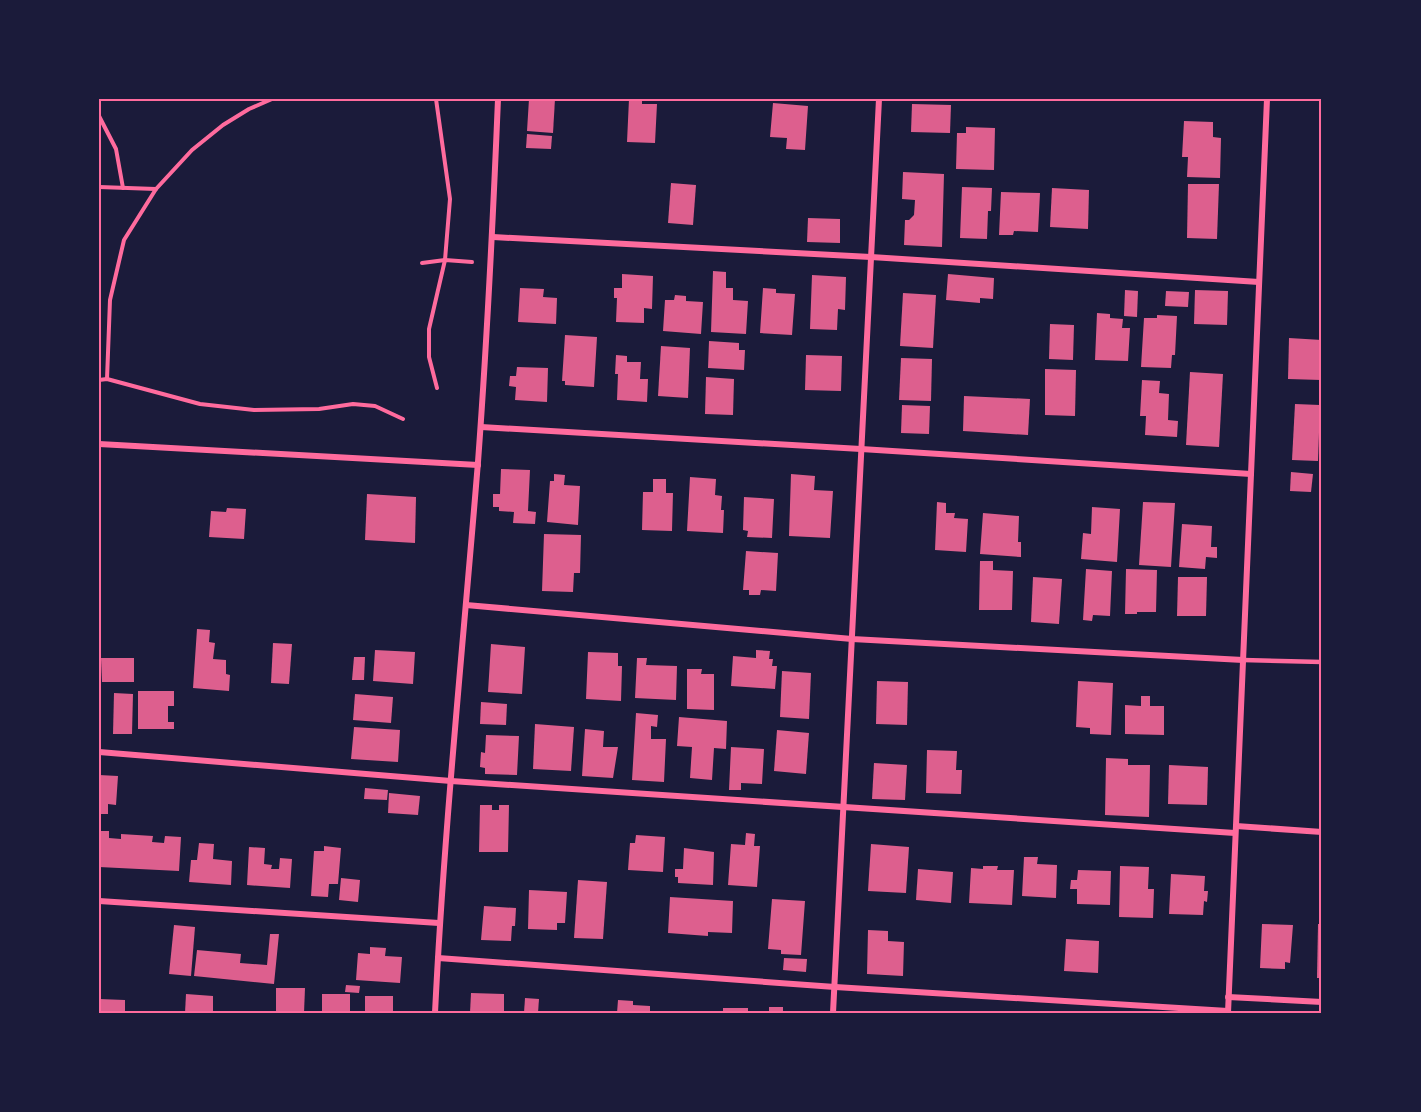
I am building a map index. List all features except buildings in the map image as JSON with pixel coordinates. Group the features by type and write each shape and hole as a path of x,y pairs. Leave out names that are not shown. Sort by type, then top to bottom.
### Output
{"street":[{"path":"435,1013 439,923 481,427 493,237 498,99"},
{"path":"833,1013 879,99"},
{"path":"438,958 835,987 1228,1012 1267,99"},
{"path":"493,237 871,257 1259,282"},
{"path":"481,427 1251,474"},
{"path":"99,444 478,465"},
{"path":"466,605 852,639 1243,660"},
{"path":"99,752 451,782 843,808 1236,830 1322,832"},
{"path":"99,902 439,923"},
{"path":"1228,997 1322,1002"}],"lane":[{"path":"1243,660 1322,662"}],"path":[{"path":"107,379 110,300 124,240 156,189 192,150 223,125 249,109 272,99"},
{"path":"436,99 450,199 445,260 429,329 429,357 437,388"},
{"path":"99,116 117,149 123,188"},
{"path":"99,187 156,189"},
{"path":"422,263 445,260 472,262"},
{"path":"99,381 107,379 200,404 254,410 319,409 353,404 375,406 403,419"}]}
